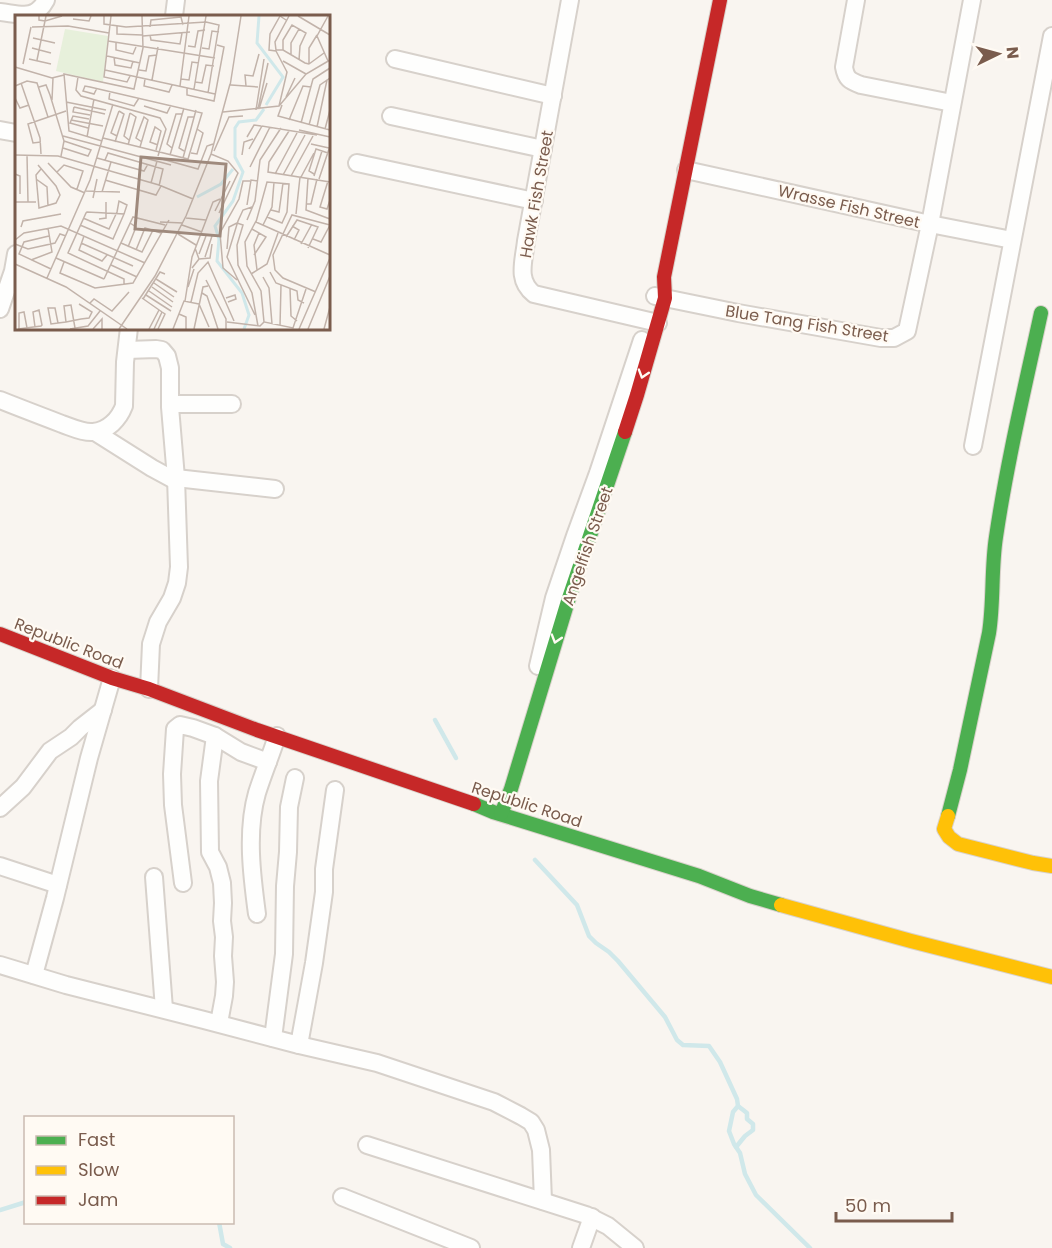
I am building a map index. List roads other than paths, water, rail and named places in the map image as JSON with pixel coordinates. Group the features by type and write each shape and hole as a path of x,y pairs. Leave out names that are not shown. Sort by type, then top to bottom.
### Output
{"street":[{"path":"0,12 24,15 37,13 46,0"},
{"path":"174,15 176,0"},
{"name":"Hawk Fish Street","path":"570,0 534,201 523,279 525,286 534,294 653,322"},
{"name":"Angelfish Street","path":"497,813 530,699 554,598 660,297 720,0"},
{"path":"856,0 844,67 845,75 850,81 952,103"},
{"name":"Blue Tang Fish Street","path":"660,297 870,336 894,338 907,331 930,224 972,0"},
{"path":"973,446 1052,36"},
{"path":"395,59 553,96"},
{"path":"391,116 543,148"},
{"path":"0,130 15,133"},
{"path":"357,163 534,201"},
{"name":"Wrasse Fish Street","path":"686,170 1012,240"},
{"path":"0,309 10,264"},
{"path":"1041,313 996,537 989,633 960,770 944,829 951,841 961,845 1052,866"},
{"path":"0,400 85,432 102,430 115,422 122,413 129,330"},
{"path":"126,350 162,350 166,353 170,368 179,567 172,598 154,633 149,689"},
{"path":"170,404 232,404"},
{"path":"95,432 152,468 176,479 275,489"},
{"name":"Republic Road","path":"0,634 112,678 149,689 497,813 699,876 750,896 1052,977"},
{"path":"34,975 89,758 112,678"},
{"path":"0,808 22,787 50,751 103,710"},
{"path":"183,883 173,805 174,731 177,727 184,725 215,736 241,752 268,762"},
{"path":"215,736 209,782 210,852 218,867 223,903 225,981 219,1023"},
{"path":"256,914 252,874 252,832 257,793 278,736"},
{"path":"273,1038 284,954 289,814 295,778"},
{"path":"299,1046 324,892 324,868 334,790"},
{"path":"0,866 58,885"},
{"path":"154,878 164,1010"},
{"path":"0,965 66,985 219,1023 299,1046 377,1063 494,1102 531,1122 539,1137 543,1201"},
{"path":"367,1145 592,1217 608,1226 635,1248"},
{"path":"342,1197 471,1248"},
{"path":"581,1248 592,1217"}],"waterway":[{"path":"435,720 456,758"},
{"path":"535,860 577,905 589,936 618,961 665,1017 677,1040 683,1045 709,1046 720,1062 737,1099 738,1106 733,1112 729,1131 740,1153 745,1174 756,1195 810,1248"},
{"path":"736,1147 753,1130 753,1124 747,1119 747,1113 738,1106"},
{"path":"0,1210 24,1203"},
{"path":"219,1224 223,1244 230,1248"}]}
